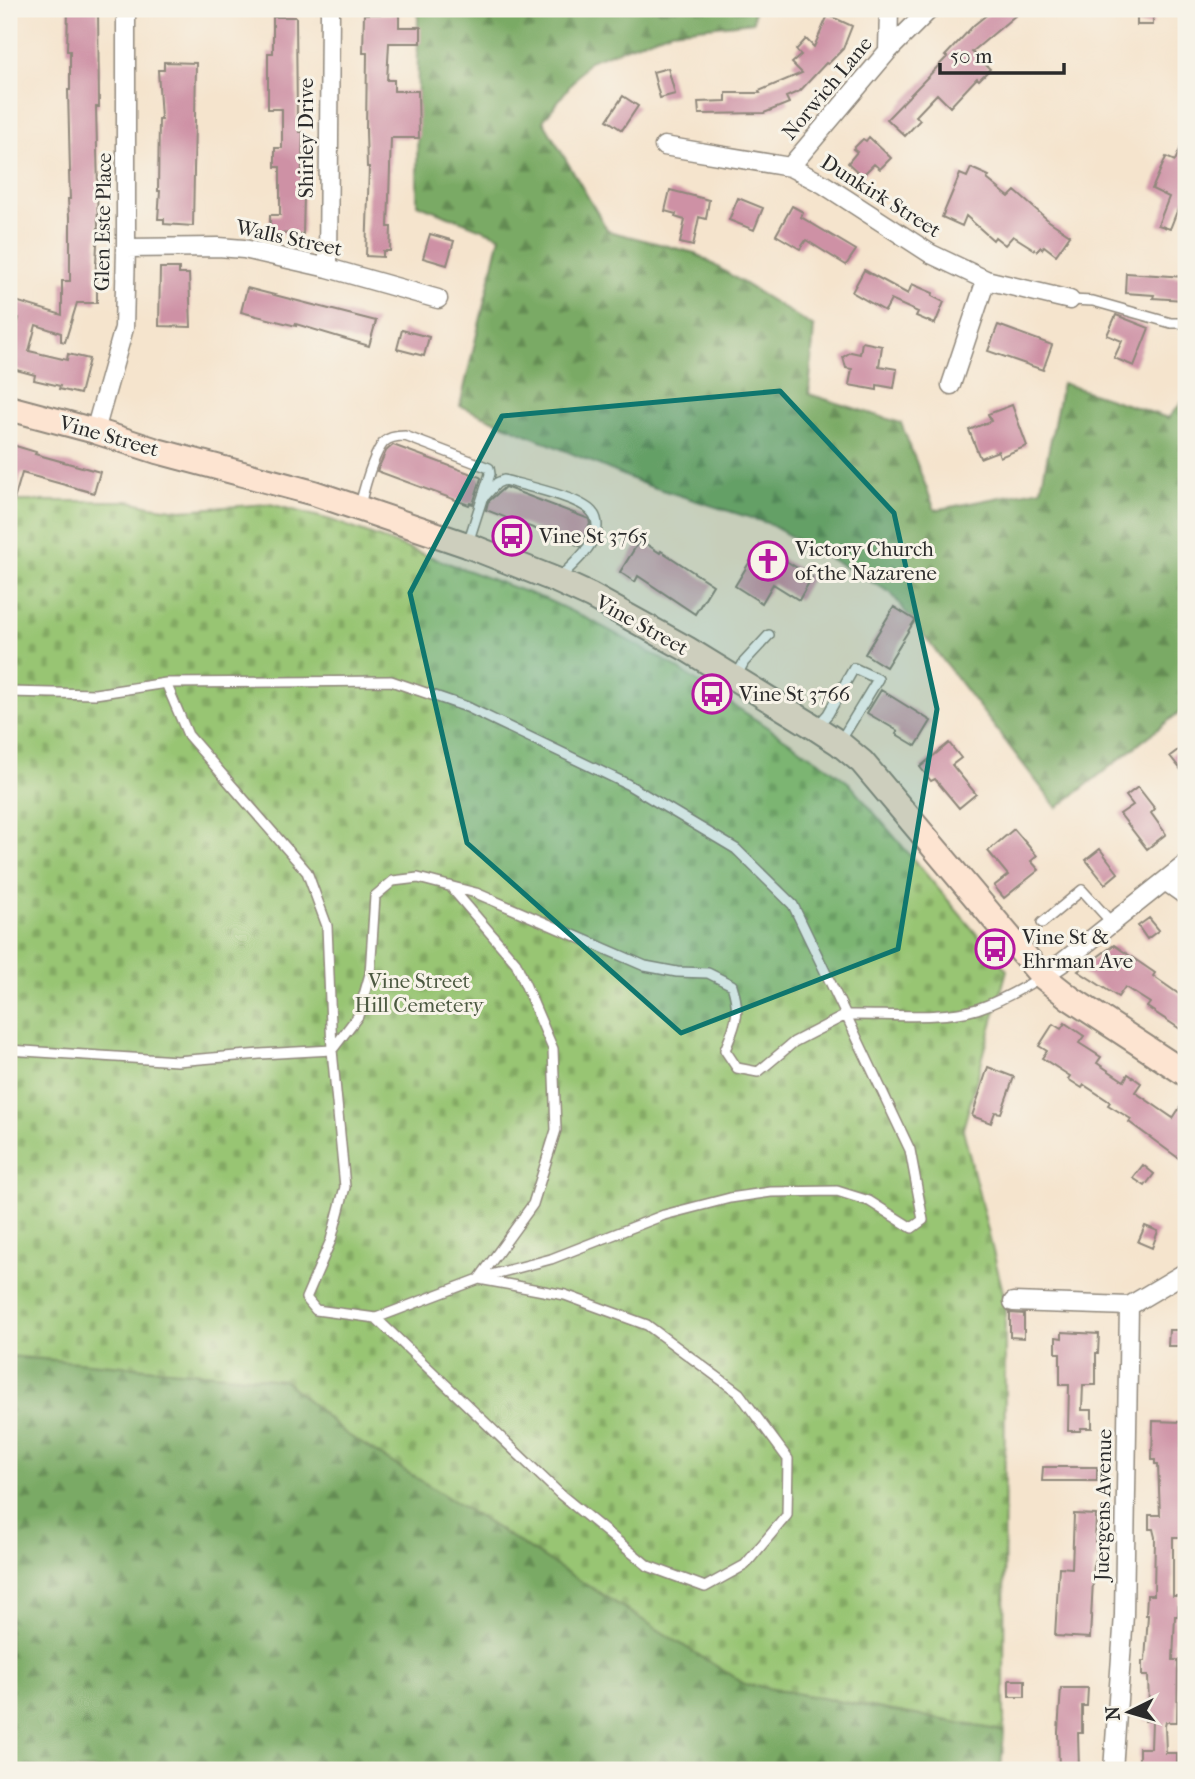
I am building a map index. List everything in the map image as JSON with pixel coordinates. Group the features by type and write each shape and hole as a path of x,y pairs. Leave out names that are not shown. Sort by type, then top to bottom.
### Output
{"main road":[{"name":"Vine Street","path":"9,408 314,492 467,545 591,596 687,649 816,728 862,762 1042,976 1070,998 1186,1074"}],"street":[{"name":"Glen Este Place","path":"95,431 124,328 126,9"},
{"name":"Shirley Drive","path":"328,268 330,9"},
{"path":"888,51 889,9"},
{"name":"Norwich Lane","path":"790,167 888,51 930,9"},
{"name":"Dunkirk Street","path":"664,146 790,167 823,184 932,254 986,280 1070,300"},
{"name":"Walls Street","path":"126,248 244,249 328,268 438,299"},
{"path":"951,385 986,280"},
{"path":"1042,976 1186,864"},
{"path":"1165,881 1186,896"},
{"path":"1013,1302 1129,1306 1186,1272"},
{"name":"Juergens Avenue","path":"1113,1770 1124,1615 1129,1306"}],"lane":[{"path":"1070,300 1093,301 1171,323 1181,323"},
{"path":"359,509 365,484 384,442 405,436 489,468 491,474 467,545"},
{"path":"482,500 497,483 504,480 560,496 591,511 596,517 597,525 589,546 556,580"},
{"path":"735,678 744,662 769,635"},
{"path":"816,728 828,714 854,668 878,679 839,743"},
{"path":"9,692 95,694 166,684 391,681 467,707 627,784 736,849 793,905 910,1150 923,1220 912,1228 869,1201 836,1191 771,1192 730,1198 664,1214 551,1259 479,1279 376,1318 316,1310 306,1298 331,1240 345,1187 332,1050 327,926 307,872 188,735 166,684"},
{"path":"9,1050 177,1061 332,1050 358,1016 370,974 375,895 393,881 418,878 476,893 645,966 677,972 708,973 732,985 738,1004 735,1027 725,1050 737,1068 758,1072 794,1042 846,1015 936,1015 975,1010 1010,996 1042,976"},
{"path":"449,886 516,963 553,1049 556,1130 533,1204 479,1279"},
{"path":"1042,923 1082,890 1112,923"},
{"path":"376,1318 560,1494 648,1566 705,1587 745,1565 787,1515 788,1459 740,1393 647,1325 565,1295 479,1279"}],"highlighted area":[{"path":"780,391 894,513 937,709 898,949 681,1033 467,843 410,593 502,416"}],"green space":[{"path":"418,9 754,9 753,22 671,31 589,61 543,121 608,231 695,253 814,327 809,394 901,423 935,510 1041,489 1062,383 1168,418 1186,398 1186,707 1057,808 891,593 767,523 646,485 460,406 500,236 417,204"},
{"name":"Vine Street Hill Cemetery","path":"9,501 130,501 181,510 270,504 331,520 545,599 590,620 666,661 849,783 1007,970 963,1129 1005,1300 1004,1731 745,1684 345,1433 284,1380 9,1356"},
{"path":"9,1356 284,1380 345,1433 745,1684 1004,1731 1001,1770 46,1770 27,1765 25,1770 9,1770"}],"building":[{"path":"68,9 98,9 97,303 77,303 65,342 61,341 61,333 36,325 29,351 67,360 68,354 89,359 80,394 34,380 35,375 9,368 19,318 9,314 9,299 62,315 62,281 70,281"},
{"path":"994,9 1023,9 972,52 990,69 979,80 977,78 950,107 937,94 916,116 920,120 905,136 887,119 974,25"},
{"path":"1137,9 1153,9 1153,25 1137,25"},
{"path":"364,14 399,14 399,27 421,27 421,43 389,43 387,80 394,80 394,91 418,91 419,138 391,138 388,227 391,227 390,251 383,251 383,257 366,256 369,167 366,131 367,53 363,53"},
{"path":"828,15 852,26 843,49 800,91 786,97 789,103 764,113 699,114 698,102 726,101 726,93 760,93 759,91 802,73 792,63 801,55 796,50 806,39 814,47"},
{"path":"273,17 296,17 297,118 299,132 303,132 303,234 270,233 270,215 280,215 280,167 275,167 275,148 282,148 282,109 268,109 268,53 273,53"},
{"path":"164,62 196,63 193,226 164,224 164,219 158,219 161,119 158,70 164,70"},
{"path":"668,68 675,94 660,98 653,72"},
{"path":"623,96 638,106 622,130 607,120"},
{"path":"1186,135 1186,203 1181,201 1170,229 1158,225 1169,197 1152,189 1166,157 1175,161"},
{"path":"869,137 891,158 880,169 874,164 862,176 848,163 857,152 853,149"},
{"path":"971,168 989,176 987,179 1009,197 1015,191 1049,221 1070,235 1056,255 1044,246 1037,251 1013,236 1005,245 995,237 993,240 966,216 962,226 942,217 960,174 967,177"},
{"path":"670,190 709,200 706,219 699,217 693,246 680,243 685,220 665,211"},
{"path":"738,198 763,208 754,230 729,220"},
{"path":"792,206 803,212 801,217 856,250 846,265 806,240 800,249 776,235"},
{"path":"430,234 454,241 447,265 423,258"},
{"path":"160,268 179,268 179,274 189,274 191,327 159,326"},
{"path":"864,270 908,294 912,284 933,293 932,296 944,302 935,324 916,316 918,312 891,300 885,311 852,292"},
{"path":"1126,273 1185,277 1184,300 1125,293"},
{"path":"247,288 376,321 369,346 296,324 241,312"},
{"path":"1116,315 1149,328 1134,366 1114,358 1122,341 1107,335"},
{"path":"998,325 1052,345 1043,370 988,351"},
{"path":"402,330 429,337 424,356 397,349"},
{"path":"862,342 882,346 879,366 897,369 894,388 877,385 877,390 849,385 852,369 846,368 843,357 851,352 860,354"},
{"path":"1012,405 1027,446 1000,457 998,451 980,458 969,430 991,421 988,414"},
{"path":"9,444 100,472 94,493 22,473 12,507 9,507"},
{"path":"393,445 480,477 473,504 469,505 377,471 386,451"},
{"path":"505,487 589,519 590,524 580,546 486,510 488,502"},
{"path":"640,540 713,585 695,614 638,576 635,582 620,572"},
{"name":"Victory Church of the Nazarene","path":"760,545 812,577 799,600 773,584 762,603 735,586"},
{"path":"894,607 915,620 886,667 865,654"},
{"path":"881,690 931,721 916,746 896,734 898,731 867,713"},
{"path":"949,743 961,758 952,765 976,794 959,808 935,779 931,781 920,767"},
{"path":"1186,744 1186,776 1170,756"},
{"path":"1138,787 1155,809 1151,813 1166,834 1147,849 1120,814 1133,805 1126,796"},
{"path":"1014,829 1037,856 1031,861 1039,870 1004,898 994,886 1008,875 988,851"},
{"path":"1100,849 1118,873 1105,884 1086,860"},
{"path":"1149,918 1159,930 1147,939 1138,926"},
{"path":"1114,945 1155,973 1153,976 1186,999 1186,1033 1147,1007 1150,1003 1125,987 1118,997 1078,971"},
{"path":"1065,1023 1084,1036 1079,1043 1101,1057 1097,1063 1124,1081 1128,1074 1141,1083 1135,1092 1173,1118 1186,1098 1186,1154 1181,1160 1129,1122 1131,1119 1108,1105 1110,1102 1084,1085 1082,1088 1068,1079 1070,1076 1042,1058 1047,1051 1039,1046 1053,1024 1061,1029"},
{"path":"988,1067 1014,1077 1001,1113 995,1112 991,1123 972,1116"},
{"path":"1143,1165 1154,1174 1145,1186 1133,1178"},
{"path":"1145,1226 1158,1231 1152,1248 1138,1242"},
{"path":"1010,1313 1024,1314 1024,1338 1010,1337"},
{"path":"1169,1330 1186,1330 1186,1346 1168,1346"},
{"path":"1062,1332 1099,1334 1096,1385 1083,1385 1082,1410 1092,1410 1092,1428 1081,1428 1080,1431 1068,1431 1069,1385 1060,1385 1060,1353 1056,1353 1056,1337 1062,1338"},
{"path":"1153,1421 1181,1422 1182,1515 1186,1515 1186,1528 1180,1532 1180,1537 1173,1537 1173,1596 1179,1596 1178,1616 1175,1616 1173,1660 1178,1660 1177,1722 1166,1722 1165,1726 1166,1753 1177,1753 1177,1767 1139,1768 1139,1748 1151,1748 1152,1721 1145,1721 1145,1705 1149,1705 1148,1676 1142,1676 1142,1661 1145,1661 1147,1595 1154,1595 1155,1537 1153,1529 1149,1529 1149,1515 1160,1515 1158,1464 1152,1460"},
{"path":"1043,1467 1097,1467 1097,1481 1042,1481"},
{"path":"1074,1514 1096,1515 1097,1542 1090,1638 1055,1636 1059,1567 1072,1568"},
{"path":"1009,1680 1025,1680 1025,1697 1009,1697"},
{"path":"1061,1688 1088,1688 1087,1706 1082,1706 1082,1733 1078,1733 1079,1770 1059,1770"}],"place":[{"name":"Vine St 3765","path":"512,536"},
{"name":"Victory Church of the Nazarene","path":"768,561"},
{"name":"Vine St 3766","path":"712,694"},
{"name":"Vine St & Ehrman Ave","path":"995,949"}]}
